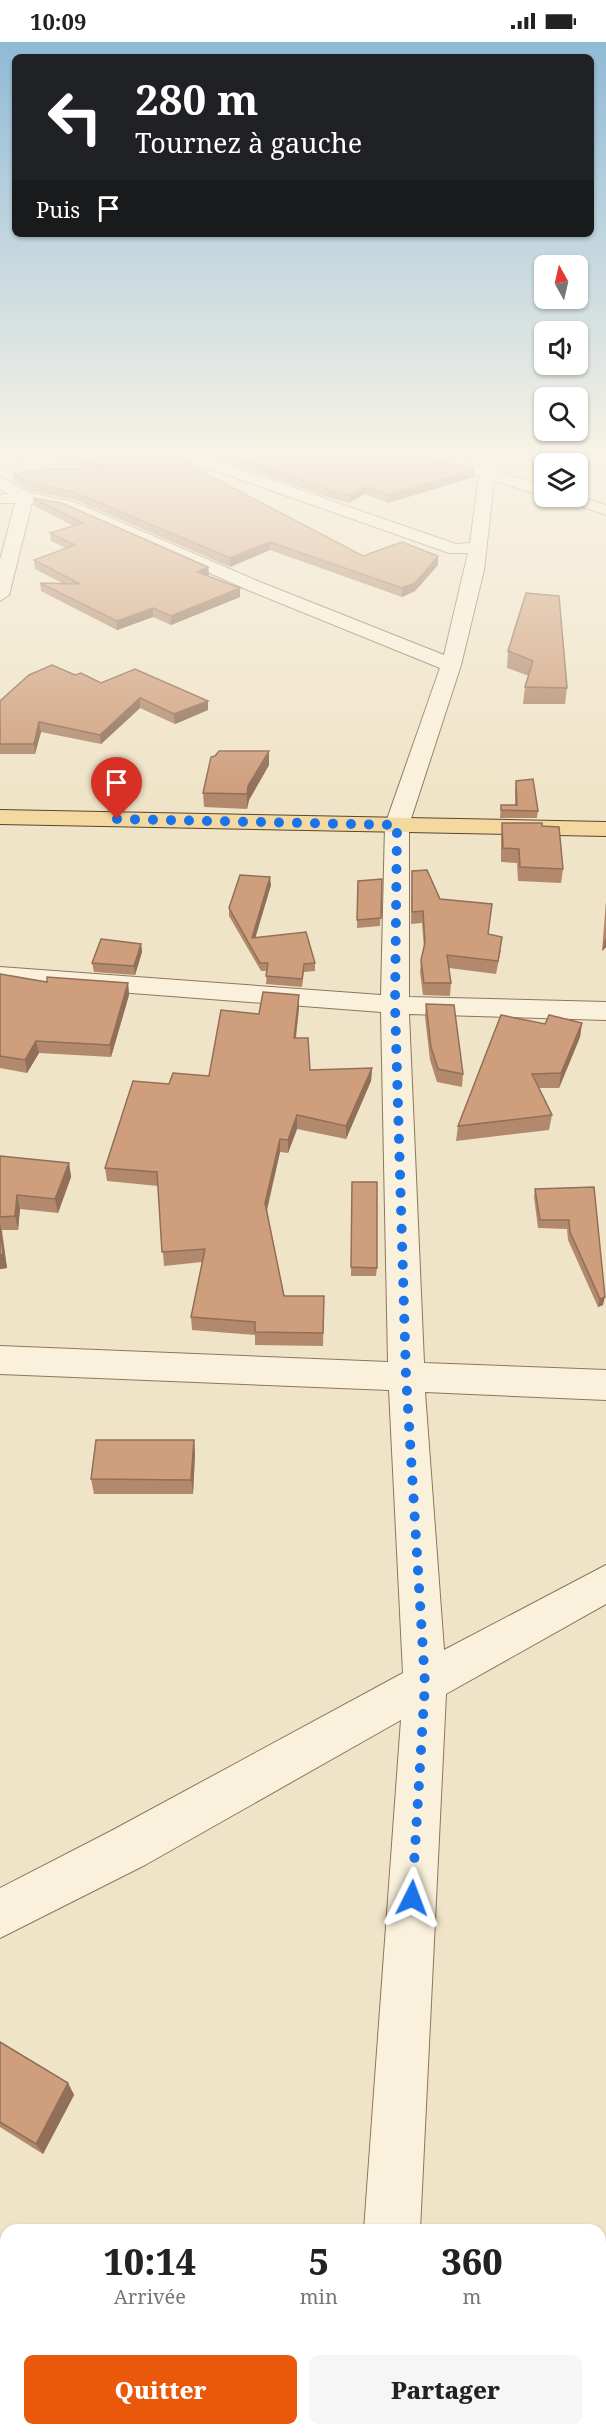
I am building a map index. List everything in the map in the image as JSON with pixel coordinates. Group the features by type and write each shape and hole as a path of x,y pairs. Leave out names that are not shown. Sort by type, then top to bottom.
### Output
{"main road":[{"path":"0,817 606,829"}],"street":[{"path":"0,595 7,568"},
{"path":"212,568 451,665"},
{"path":"392,2224 425,1684 406,1376 395,1005 397,825 451,665 476,568"},
{"path":"0,975 395,1005 606,1011"},
{"path":"0,1360 606,1385"},
{"path":"0,1914 128,1848 606,1583"}],"building":[{"path":"49,568 207,568 197,572 240,588 171,616 153,608 117,621 40,583 80,584"},
{"path":"344,568 428,568 415,583 402,588"},
{"path":"526,593 559,596 567,688 525,687 533,661 508,651"},
{"path":"52,665 75,675 81,673 101,683 135,669 208,701 174,714 140,698 100,735 39,722 34,744 0,744 0,701 29,675"},
{"path":"219,751 269,751 248,786 247,794 203,793 211,757"},
{"path":"533,779 538,811 501,810 501,805 517,805 516,781"},
{"path":"502,823 542,823 542,826 559,827 563,869 520,867 519,849 503,848"},
{"path":"427,870 440,899 492,904 488,934 502,937 498,961 447,955 451,983 424,983 421,960 425,943 423,911 412,912 412,871"},
{"path":"240,875 270,877 252,938 306,932 315,963 304,964 302,979 266,976 268,963 260,963 229,908"},
{"path":"382,879 381,918 357,920 358,881"},
{"path":"101,939 141,944 134,966 92,963"},
{"path":"0,974 47,982 47,977 128,983 110,1045 36,1041 25,1060 0,1056"},
{"path":"263,992 299,995 294,1038 308,1038 310,1070 372,1068 346,1126 297,1115 288,1140 280,1139 265,1203 284,1296 324,1296 323,1333 255,1332 255,1322 191,1317 205,1249 162,1252 157,1172 105,1168 133,1081 169,1084 173,1073 209,1076 221,1010 259,1014"},
{"path":"426,1004 454,1005 463,1074 438,1069 431,1047"},
{"path":"501,1015 545,1024 549,1015 582,1023 561,1073 532,1074 552,1115 458,1126"},
{"path":"0,1156 69,1163 55,1199 17,1195 15,1216 0,1217"},
{"path":"352,1182 377,1182 377,1268 351,1267"},
{"path":"594,1187 605,1297 600,1299 570,1232 569,1220 540,1220 535,1189"},
{"path":"0,1227 3,1254 0,1255"},
{"path":"96,1440 194,1440 191,1480 91,1479"},
{"path":"0,2042 68,2083 36,2144 0,2122"}],"route":[{"path":"117,819 397,825 395,1005 406,1376 425,1684 412,1898"}]}
